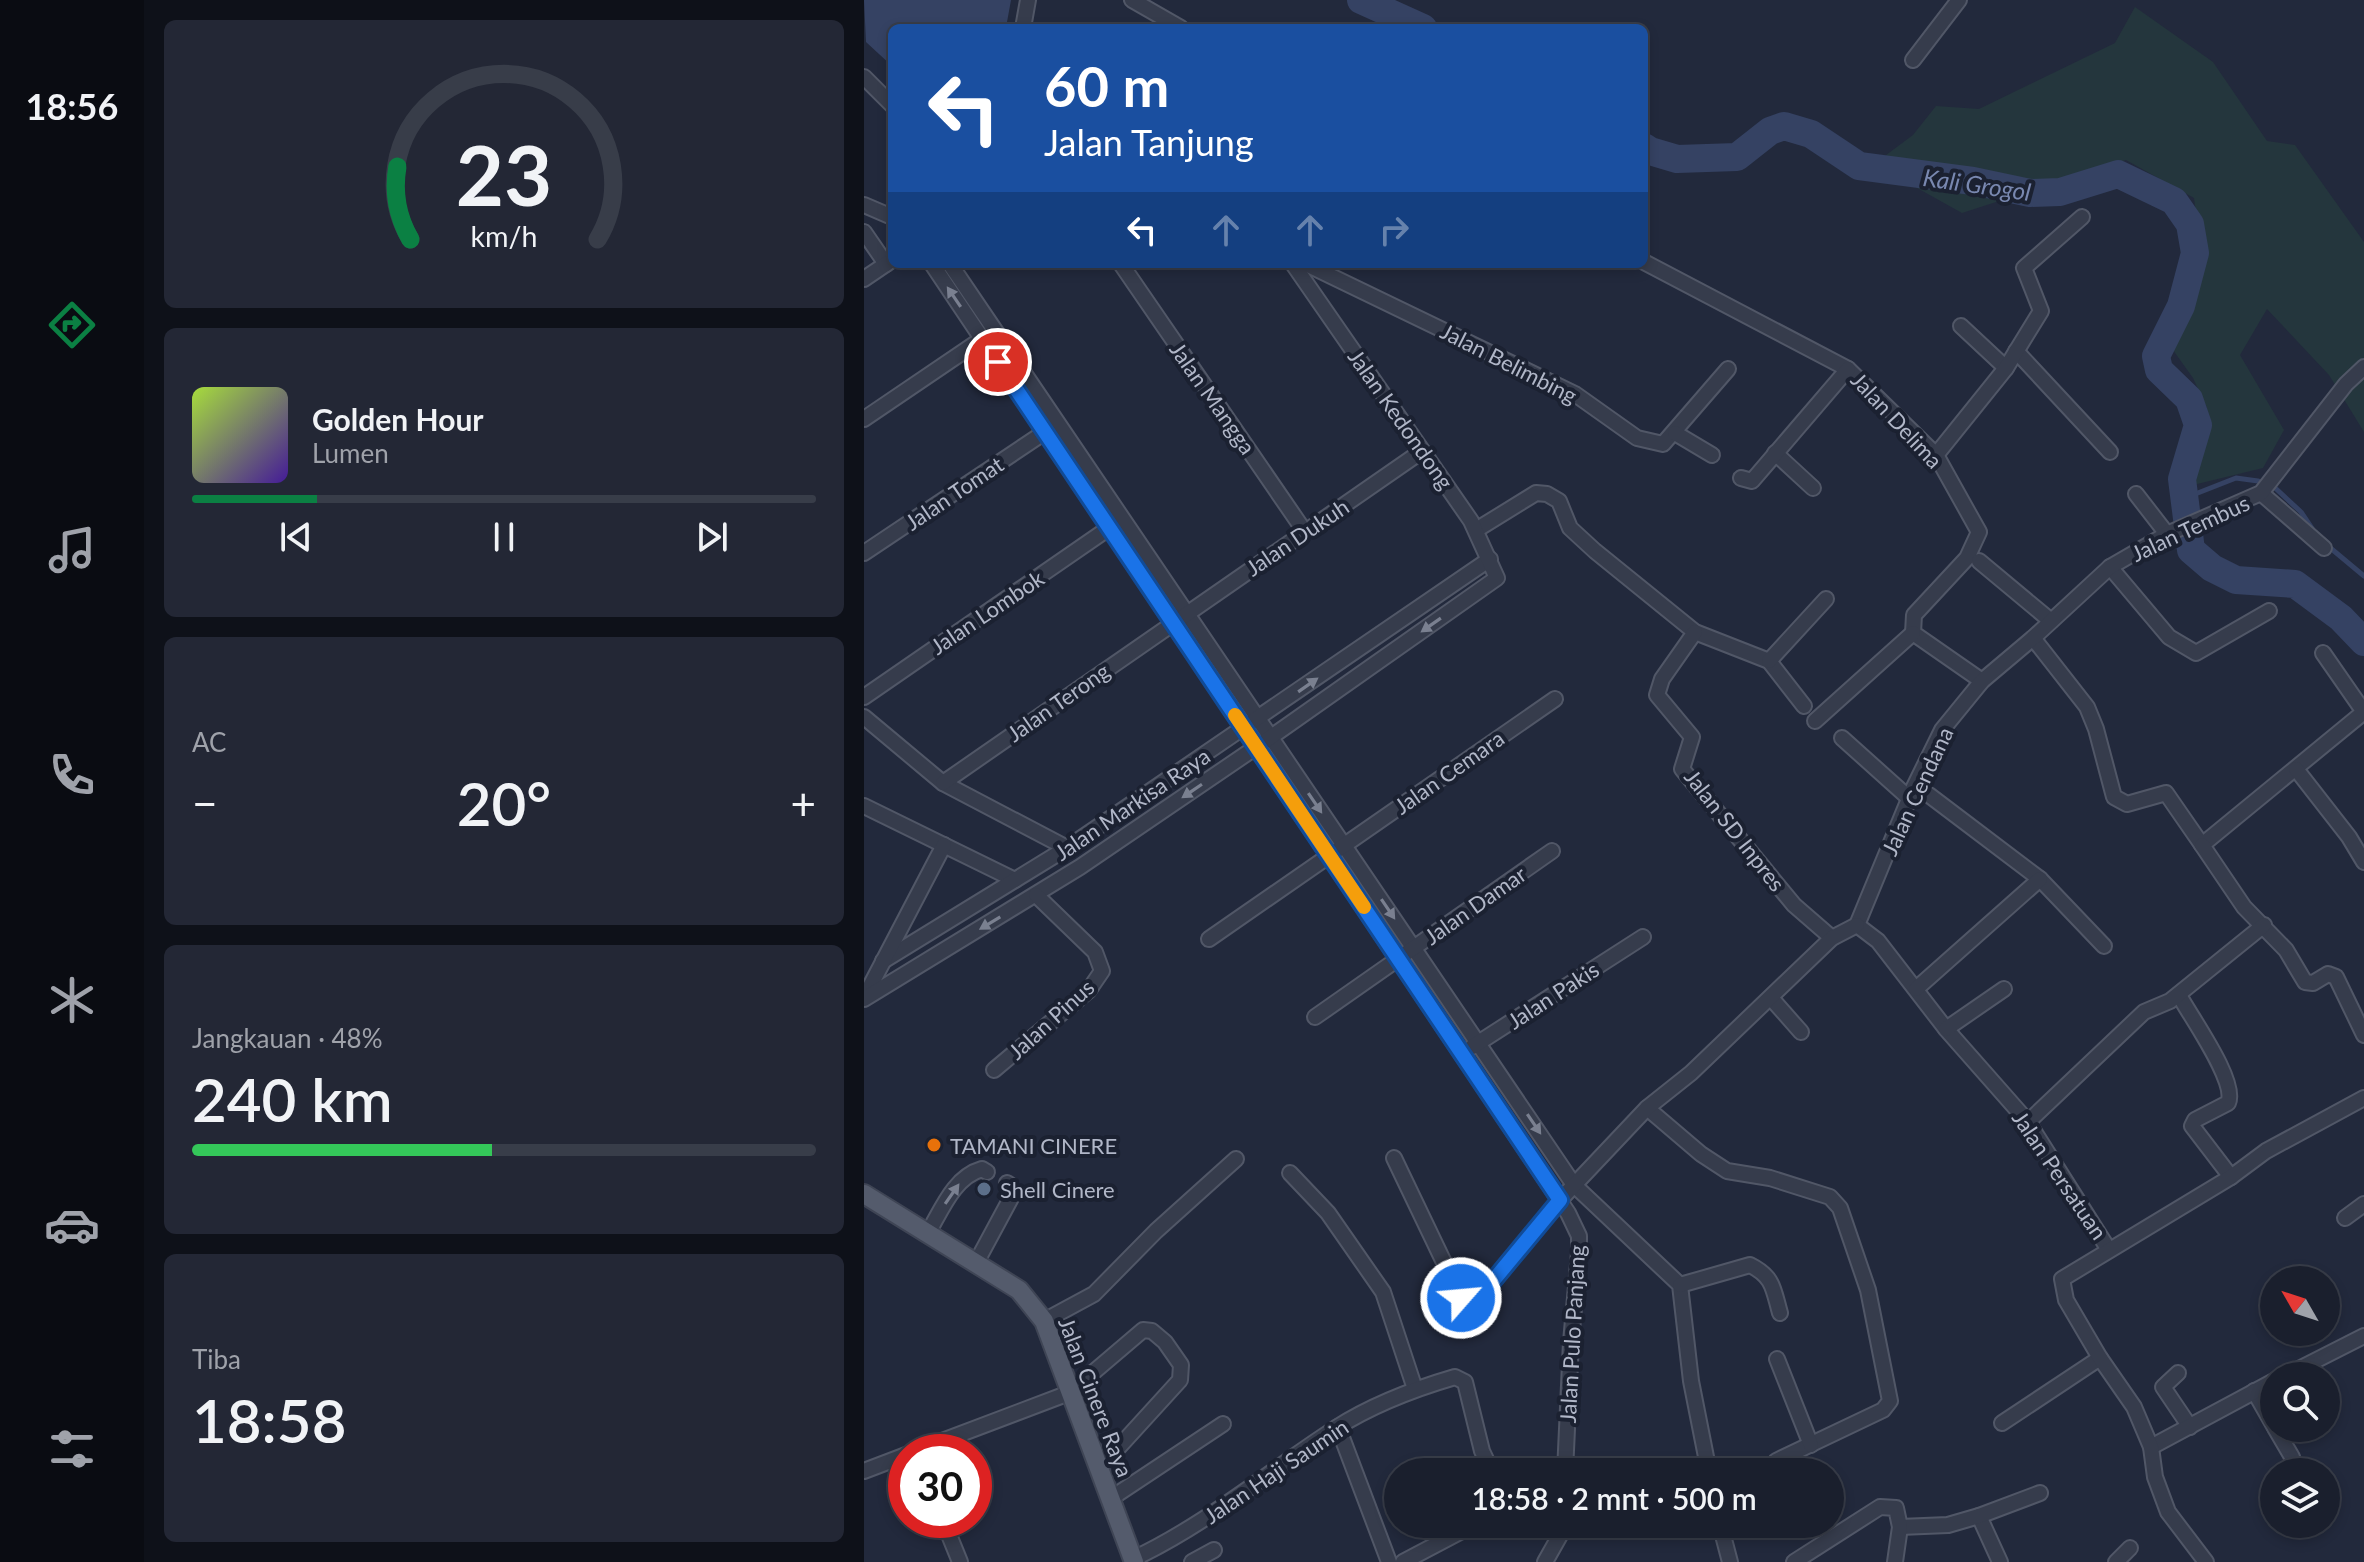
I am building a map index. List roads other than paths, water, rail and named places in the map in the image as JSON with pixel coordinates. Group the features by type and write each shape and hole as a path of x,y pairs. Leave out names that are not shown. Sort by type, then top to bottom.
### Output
{"main road":[{"name":"Jalan Cinere Raya","path":"864,1194 1019,1290 1044,1321 1134,1561"}],"street":[{"path":"1024,24 1028,0"},
{"path":"1132,0 1174,24"},
{"path":"1913,60 1956,4 1938,0"},
{"path":"864,77 888,101"},
{"path":"864,205 888,215"},
{"path":"1936,455 2006,368 2041,311 2024,268 2082,217"},
{"path":"864,232 888,261"},
{"path":"864,279 888,263"},
{"name":"Jalan Delima","path":"1648,264 1848,369 1936,455 1979,532 1967,558 1914,615 1913,633"},
{"name":"Jalan Pulo Panjang","path":"935,268 1560,1200 1579,1236 1566,1458"},
{"path":"953,268 1574,1185 1680,1285 1691,1381 1706,1458"},
{"name":"Jalan Mangga","path":"1124,268 1305,532"},
{"name":"Jalan Kedondong","path":"1296,268 1476,530 1497,575 1495,580"},
{"name":"Jalan Belimbing","path":"1314,268 1575,394 1637,438 1663,444 1675,433"},
{"path":"1961,326 2006,368"},
{"path":"864,419 982,339"},
{"path":"2016,351 2110,452"},
{"name":"Jalan Tembus","path":"2036,642 2051,621 2110,567 2171,532 2261,493 2346,384 2364,367"},
{"path":"1712,455 1675,433 1728,369"},
{"path":"1741,478 1752,481 1848,369"},
{"name":"Jalan Tomat","path":"864,553 1045,432"},
{"name":"Jalan Dukuh","path":"1172,622 1422,451"},
{"path":"1775,453 1813,488"},
{"path":"1476,530 1536,493 1547,494 1559,501 1570,528 1595,551 1695,632 1769,661 1804,706"},
{"path":"2261,493 2324,548"},
{"path":"2136,494 2171,532"},
{"name":"Jalan Lombok","path":"864,697 1109,528"},
{"name":"Jalan Markisa Raya","path":"864,999 883,961 1067,848 1490,559"},
{"path":"1979,561 2051,621"},
{"path":"2110,567 2169,637 2196,653 2269,611"},
{"name":"Jalan Markisa Raya","path":"864,999 1036,895 1271,737 1495,580"},
{"path":"1769,661 1826,599"},
{"name":"Jalan Terong","path":"943,783 1172,622"},
{"name":"Jalan SD Inpres","path":"1695,632 1662,679 1657,695 1692,737 1682,769 1794,905 1832,938"},
{"path":"1815,721 1913,633 1982,681"},
{"path":"2036,642 2037,653 2053,675"},
{"path":"2036,642 2087,707 2114,797 2127,804 2166,793 2244,907 2286,950 2305,982 2313,983 2328,974 2336,977 2364,1035"},
{"name":"Jalan Cendana","path":"1857,925 1942,730 1982,681 2036,642"},
{"path":"2202,845 2364,712 2323,653"},
{"name":"Jalan Cemara","path":"1344,845 1555,699"},
{"path":"864,717 943,783 1067,848"},
{"path":"1842,738 1910,799"},
{"path":"2296,769 2349,837 2364,862"},
{"path":"1929,795 2040,879 2104,946"},
{"path":"864,806 1015,880"},
{"path":"883,961 944,845"},
{"path":"1209,939 1344,845"},
{"name":"Jalan Damar","path":"1315,1017 1552,851"},
{"path":"1916,989 2040,879"},
{"name":"Jalan Pinus","path":"994,1070 1089,990 1102,971 1095,952 1036,895"},
{"path":"1394,1158 1461,1298 1470,1302 1478,1299 1560,1200 1647,1108 1691,1073 1832,938 1857,925"},
{"name":"Jalan Persatuan","path":"1857,925 1878,941 1946,1029 2028,1122 2109,1250 2062,1279 2066,1300 2100,1358 2134,1407 2151,1447 2155,1477 2168,1512 2206,1562"},
{"path":"2028,1122 2144,1012 2179,995 2264,925"},
{"name":"Jalan Pakis","path":"1462,1053 1643,937"},
{"path":"1946,1029 2004,989"},
{"path":"2179,995 2218,1060 2230,1094 2228,1103 2195,1120 2192,1126 2231,1177"},
{"path":"1771,998 1801,1032"},
{"path":"2109,1250 2231,1177 2266,1151 2364,1098"},
{"path":"1647,1108 1701,1154 1727,1171 1770,1178 1830,1197 1840,1208 1868,1290 1890,1401 1883,1410 1783,1458"},
{"path":"1044,1321 1094,1294 1156,1231 1236,1159"},
{"path":"928,1233 953,1190 968,1174 982,1169 987,1172"},
{"path":"1290,1173 1328,1213 1383,1292 1415,1389"},
{"path":"976,1263 1011,1198 1007,1183"},
{"path":"2345,1218 2364,1204"},
{"path":"1680,1285 1750,1265 1762,1271 1771,1281 1780,1313"},
{"path":"961,1434 1069,1393 1143,1330 1152,1331 1165,1342 1181,1365 1180,1380 1118,1448 1097,1464"},
{"path":"2313,1362 2364,1336"},
{"path":"2002,1423 2100,1358"},
{"path":"1777,1359 1811,1445"},
{"path":"2178,1373 2163,1387 2190,1427"},
{"name":"Jalan Haji Saumin","path":"1134,1561 1221,1509 1338,1427 1415,1389 1455,1377 1465,1382 1485,1458"},
{"path":"2151,1447 2260,1388"},
{"path":"2254,1391 2260,1401"},
{"path":"1110,1499 1223,1424"},
{"path":"1338,1427 1389,1562"},
{"path":"2284,1442 2292,1457"},
{"path":"864,1471 888,1462"},
{"path":"1900,1527 1948,1525 2040,1493"},
{"path":"1794,1562 1880,1507 1896,1508 1900,1527 1895,1562"},
{"path":"1979,1516 2000,1562"},
{"path":"950,1538 960,1562"},
{"path":"1403,1562 1448,1538"},
{"path":"1545,1562 1558,1538"},
{"path":"1724,1538 1730,1562"},
{"path":"2116,1562 2130,1548"},
{"path":"1192,1562 1214,1550"}],"water":[{"path":"864,0 1011,0 1006,24 888,24 888,62 866,42"}],"waterway":[{"name":"Kali Grogol","path":"1361,0 1414,24"},
{"name":"Kali Grogol","path":"1648,150 1677,159 1737,157 1770,131 1784,126 1811,134 1859,166 1973,181 2030,193 2060,192 2118,174 2174,201 2190,224 2195,253 2181,306 2156,356 2159,370 2189,399 2198,425 2182,479 2191,550 2212,568 2236,580 2295,584 2341,618 2364,642"},
{"path":"2185,498 2236,478 2258,481"},
{"path":"2273,486 2301,512 2315,533"},
{"path":"2328,546 2364,576"}],"place":[{"name":"TAMANI CINERE","path":"934,1145"},
{"name":"Shell Cinere","path":"984,1189"}]}
